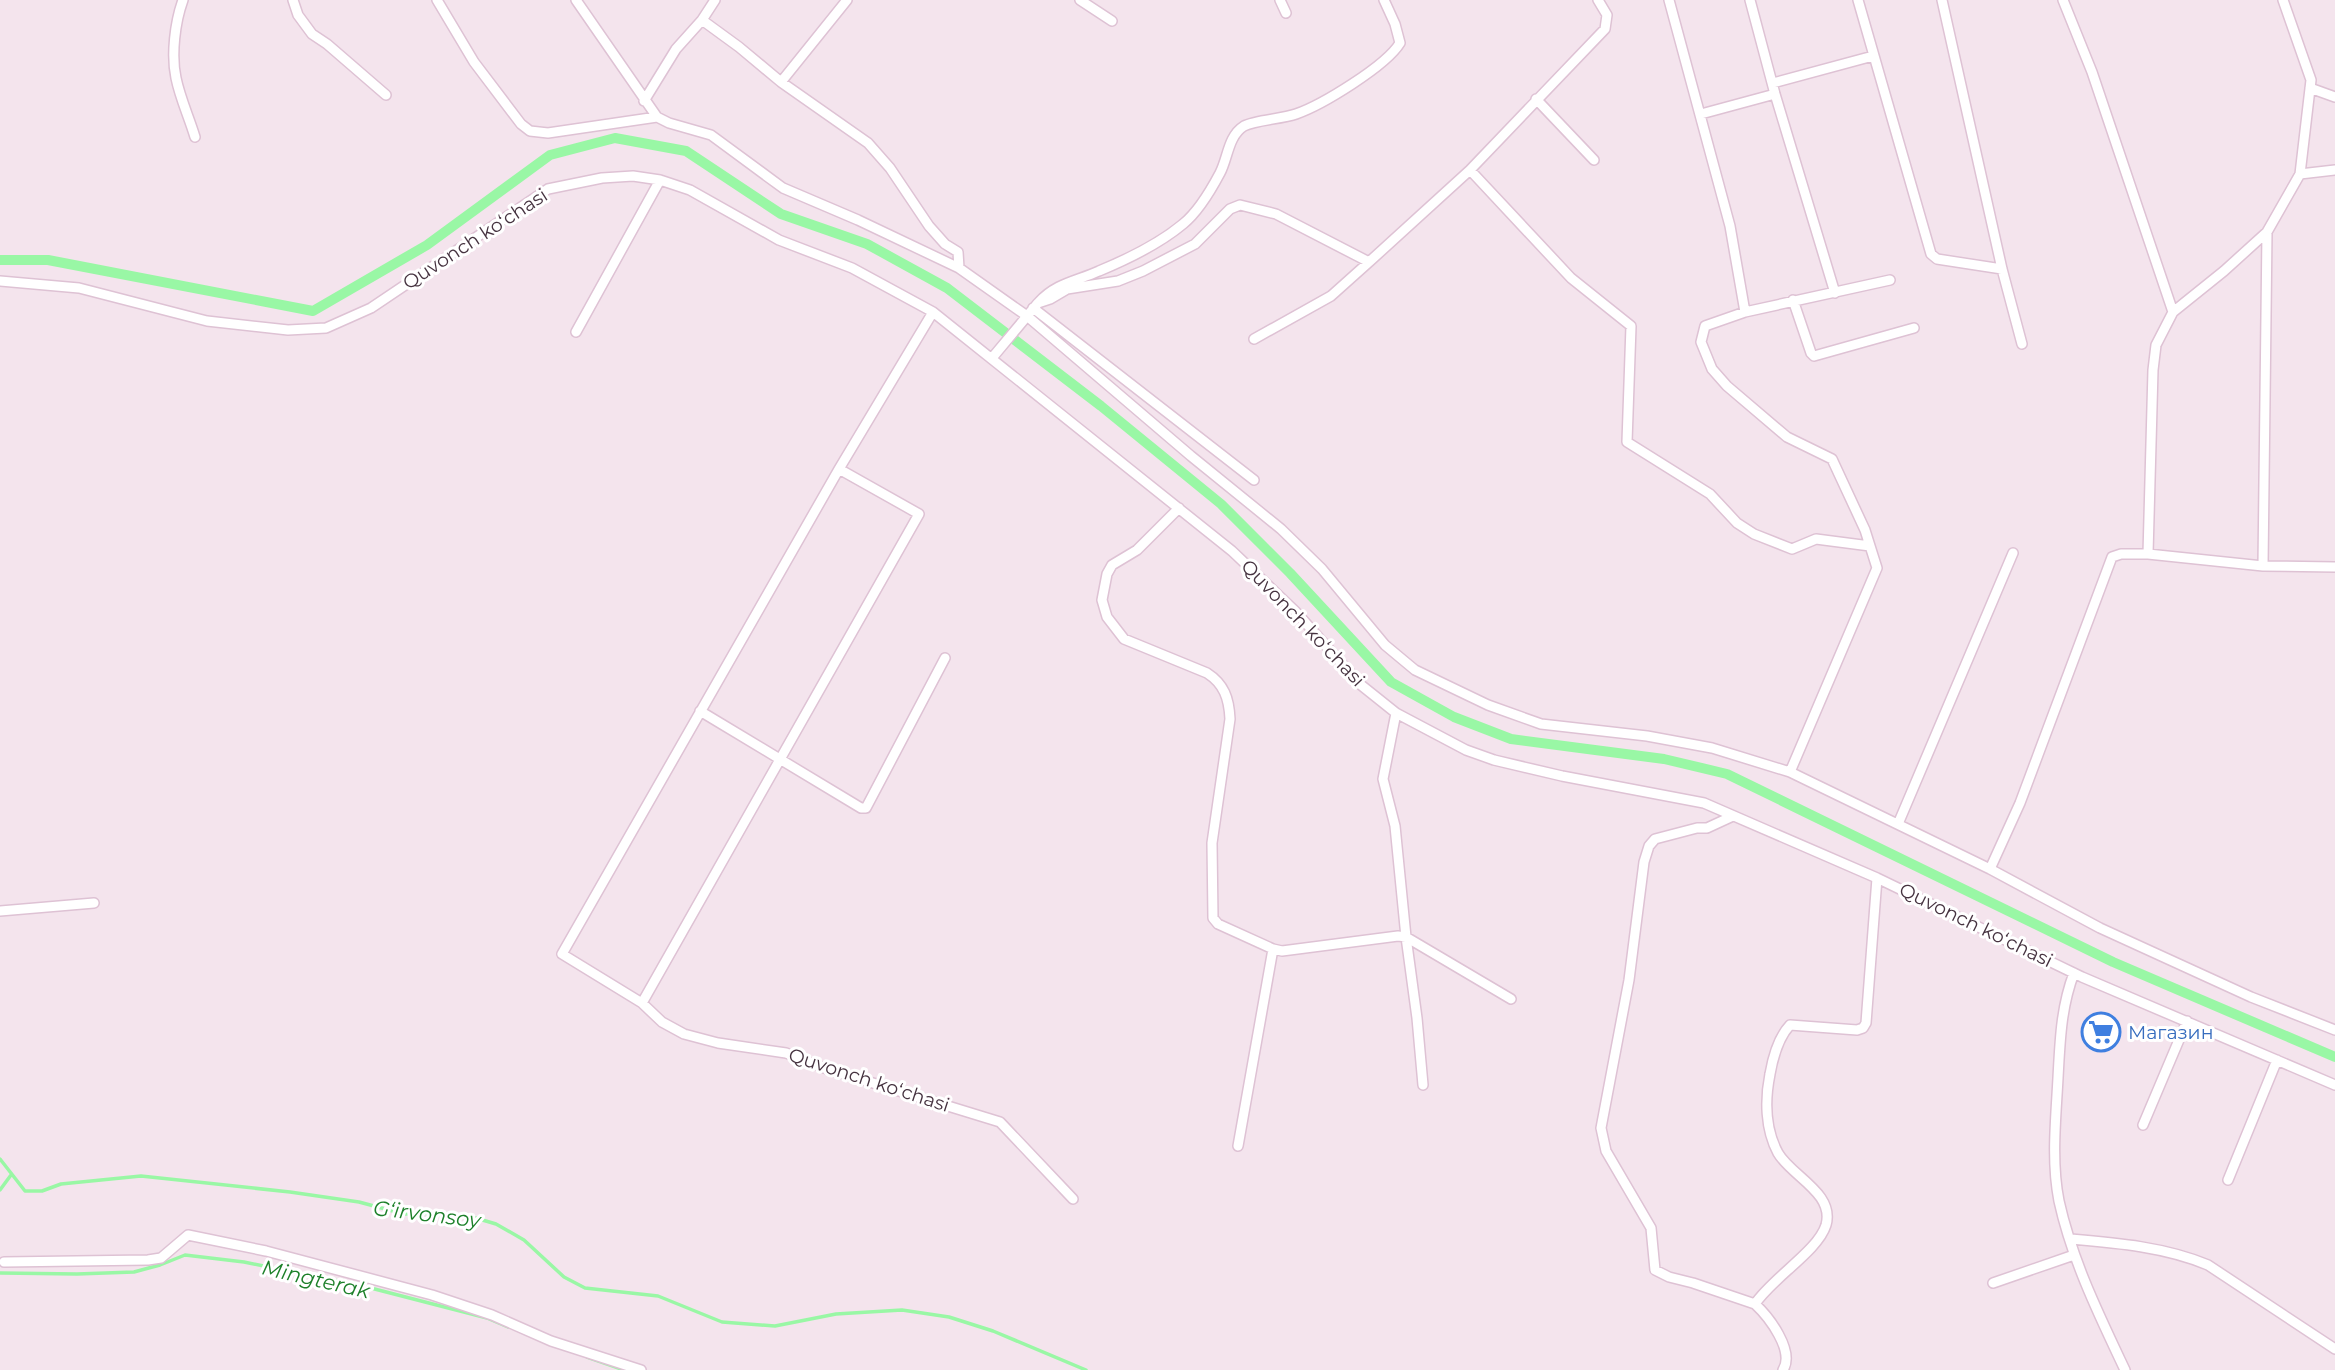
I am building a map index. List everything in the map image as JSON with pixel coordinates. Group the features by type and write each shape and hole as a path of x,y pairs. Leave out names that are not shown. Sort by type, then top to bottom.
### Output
{"street":[{"path":"183,0 176,36 175,76 195,137"},
{"path":"293,0 298,15 312,34 386,95"},
{"path":"437,0 474,62 521,124 530,131 548,133 657,117"},
{"path":"576,0 657,117 711,135 783,188 959,268 1033,309 1254,480"},
{"path":"644,101 676,49 702,20 715,0"},
{"path":"781,82 847,0"},
{"path":"1080,0 1112,21"},
{"path":"1280,0 1286,13"},
{"path":"992,358 1047,293 1068,281 1097,272 1126,258 1163,239 1185,223 1221,172 1230,145 1242,127 1298,114 1336,94 1393,54 1399,43 1395,24 1384,0"},
{"path":"1254,339 1331,296 1469,170 1605,29 1606,15 1598,0"},
{"path":"1669,0 1730,226 1745,312"},
{"path":"1750,0 1775,94 1835,293"},
{"path":"1858,0 1931,254 1937,259 2002,269"},
{"path":"1942,0 2002,269 2022,345"},
{"path":"2063,0 2092,72 2173,312"},
{"path":"2148,554 2156,345 2173,312 2267,232 2300,174 2311,80 2283,0"},
{"path":"702,20 781,82 868,144 883,159 929,226 945,244 958,252 959,268"},
{"path":"1773,83 1873,56"},
{"path":"2310,88 2335,97"},
{"path":"1701,114 1775,94"},
{"path":"1536,99 1594,160"},
{"path":"1469,170 1571,278 1631,326 1627,442 1710,494 1737,523 1754,534 1792,549 1816,540 1870,546"},
{"path":"2300,174 2335,170"},
{"name":"Quvonch koʻchasi","path":"0,281 79,288 208,321 288,330 326,328 371,308 548,189 612,177 633,176 660,180 690,190 779,240 861,273 933,312 1232,551 1295,611 1361,685 1396,713 1466,750 1494,760 1704,803 1877,878 2074,972 2335,1085"},
{"path":"576,332 660,180"},
{"path":"1033,309 1068,289 1118,281 1152,267 1195,244 1230,209 1240,205 1276,214 1368,261"},
{"path":"2263,566 2267,232"},
{"path":"1790,772 1877,568 1832,459 1787,437 1727,386 1712,369 1701,342 1705,326 1745,312 1890,280"},
{"path":"1793,300 1814,356 1914,328"},
{"path":"1033,309 1191,456 1281,529 1322,569 1385,645 1415,670 1488,705 1541,724 1647,736 1712,748 1790,772 1990,869 2100,928 2251,997 2335,1030"},
{"name":"Quvonch koʻchasi","path":"933,312 839,468 562,954 642,1003 662,1022 684,1034 718,1043 786,1053 824,1068 1000,1122 1073,1199"},
{"path":"642,1003 919,514 839,468"},
{"path":"1179,508 1137,550 1112,565 1107,574 1102,600 1107,617 1124,639 1207,673 1218,680 1225,691 1230,719 1212,843 1213,918 1218,924 1273,949 1295,950 1406,937 1511,999"},
{"path":"1898,824 2013,553"},
{"path":"1990,869 2020,803 2112,557 2121,554 2148,554 2263,566 2335,567"},
{"path":"700,711 861,808 866,808 946,658"},
{"path":"1396,713 1383,779 1395,826 1423,1085"},
{"path":"1733,816 1707,828 1655,839 1649,846 1644,862 1629,980 1601,1128 1606,1151 1651,1228 1655,1270 1669,1278 1693,1283 1755,1304 1769,1317 1782,1342 1787,1361 1783,1370"},
{"name":"Quvonch koʻchasi","path":"1755,1304 1772,1282 1821,1235 1827,1211 1820,1196 1791,1169 1773,1142 1767,1119 1767,1089 1772,1065 1779,1042 1790,1025 1857,1030 1866,1023 1877,878"},
{"path":"0,911 94,903"},
{"path":"1238,1146 1273,949"},
{"path":"2074,972 2065,998 2055,1142 2059,1199 2074,1255 2124,1370"},
{"path":"2143,1125 2187,1021"},
{"path":"2228,1180 2277,1060"},
{"path":"4,1262 148,1260 161,1258 188,1236 266,1251 432,1295 640,1370"},
{"path":"2070,1239 2188,1256 2208,1265 2335,1349"},
{"path":"1993,1283 2074,1255"}],"waterway":[{"path":"0,260 48,260 313,311 427,245 550,155 615,138 686,151 781,214 867,244 947,288 1101,406 1221,504 1290,573 1391,682 1454,717 1511,739 1664,759 1727,774 2113,962 2335,1057"},
{"name":"G‘irvonsoy","path":"0,1159 25,1191 42,1191 61,1184 141,1176 290,1192 359,1202 404,1214 441,1213 469,1216 496,1224 524,1240 564,1277 585,1288 658,1296 722,1322 775,1326 836,1314 902,1310 949,1317 993,1331 1086,1370"},
{"name":"Mingterak","path":"0,1190 11,1175"},
{"name":"Mingterak","path":"0,1273 134,1272 185,1255 244,1262 363,1286 487,1318 508,1327"},
{"name":"Mingterak","path":"587,1357 624,1370"}],"place":[{"name":"Магазин","path":"2101,1032"}]}
